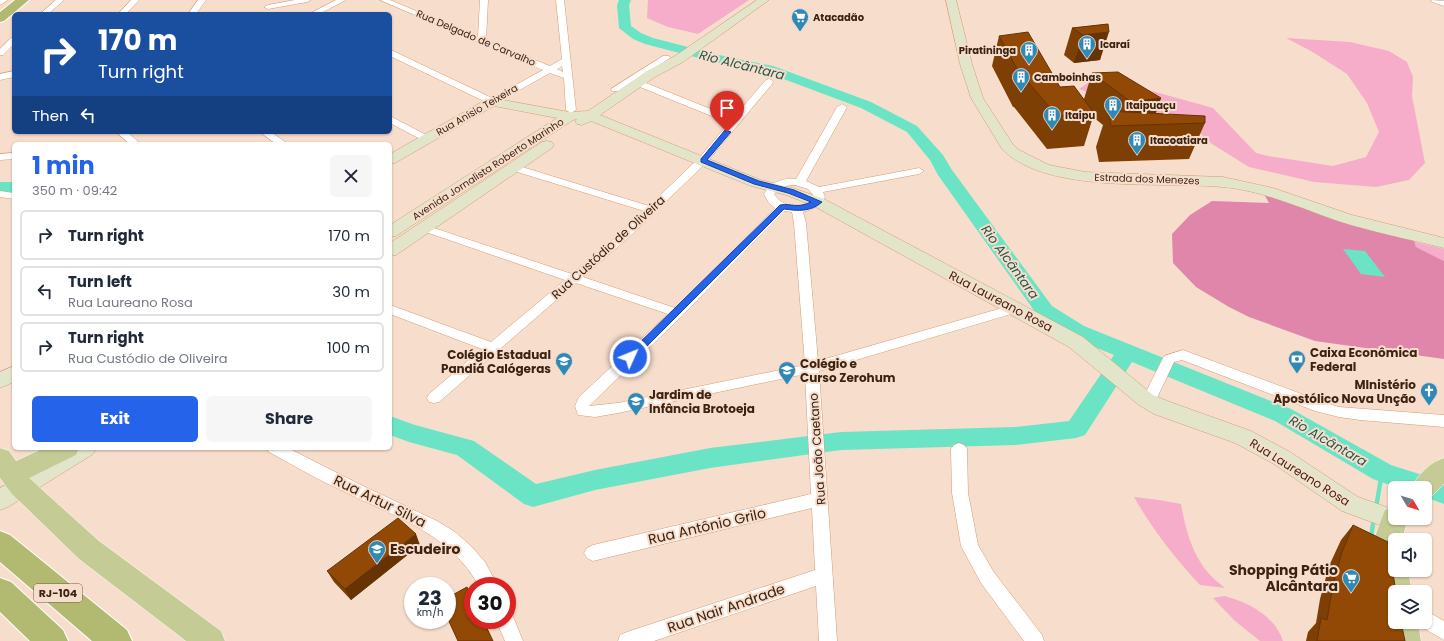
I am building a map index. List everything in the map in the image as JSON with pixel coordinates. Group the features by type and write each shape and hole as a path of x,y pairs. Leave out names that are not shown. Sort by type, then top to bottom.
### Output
{"highway":[{"path":"0,18 23,0"},
{"path":"19,12 33,0"},
{"path":"0,28 12,18"},
{"name":"RJ-104","path":"0,544 116,641"},
{"name":"RJ-104","path":"0,592 52,641"}],"main road":[{"name":"Avenida Jornalista Roberto Marinho","path":"392,251 589,116 705,41 764,0"},
{"name":"Estrada dos Menezes","path":"951,0 966,64 977,98 1007,146 1014,153 1028,161 1044,168 1085,177 1223,182 1245,186 1268,191 1346,218 1444,243"},
{"name":"Avenida Jornalista Roberto Marinho","path":"392,231 570,113 591,105 615,89 627,84 638,83"},
{"path":"492,102 553,112 570,113"},
{"name":"Rua Anísio Teixeira","path":"392,159 492,102"},
{"name":"Avenida Jornalista Roberto Marinho","path":"570,113 589,116"},
{"name":"Rua Laureano Rosa","path":"589,116 703,160 756,183 818,196 933,265 1054,328 1076,342 1106,367 1141,392 1146,400 1162,408 1243,437 1282,458 1357,507 1388,517"},
{"path":"498,162 515,168"},
{"path":"0,381 12,374"},
{"path":"5,475 63,450"},
{"path":"5,475 79,450"},
{"path":"1431,481 1444,468"},
{"path":"5,475 89,550 210,641"},
{"path":"1390,525 1389,536 1396,585"},
{"path":"1403,629 1406,641"}],"street":[{"path":"0,3 4,0"},
{"path":"46,12 60,0"},
{"path":"124,12 135,0"},
{"path":"193,12 202,0"},
{"path":"267,10 273,0"},
{"path":"267,10 308,0"},
{"path":"317,12 342,0"},
{"name":"Rua Delgado de Carvalho","path":"384,0 568,77"},
{"path":"482,41 484,0"},
{"path":"560,0 570,113"},
{"path":"1435,0 1444,4"},
{"path":"0,53 12,42"},
{"path":"392,54 492,102"},
{"name":"Avenida Jornalista Roberto Marinho","path":"615,89 666,58"},
{"name":"Rua Anísio Teixeira","path":"492,102 565,61"},
{"path":"0,76 12,74"},
{"name":"Rua Custódio de Oliveira","path":"434,398 575,278 652,210 703,160 769,82"},
{"path":"638,83 735,122"},
{"path":"800,182 842,107"},
{"path":"392,120 427,139"},
{"path":"124,134 134,142"},
{"path":"268,134 280,142"},
{"path":"0,157 12,156"},
{"path":"515,168 652,210"},
{"path":"818,196 812,186 800,182 781,183 773,187 769,194 770,199 782,207 797,209 805,208 818,196 920,171"},
{"path":"0,194 12,196"},
{"path":"782,207 677,313 584,401 582,406 583,411 595,412 618,408 812,368 1016,308"},
{"name":"Rua João Caetano","path":"797,209 800,223 812,368 828,641"},
{"path":"424,228 677,313"},
{"path":"392,310 492,348"},
{"path":"1141,392 1169,359 1183,355 1320,407 1339,412 1444,421"},
{"path":"960,449 960,493 970,546 987,577 1035,641"},
{"name":"Rua Artur Silva","path":"278,450 351,488 426,523 461,547 485,577"},
{"name":"Rua Antônio Grilo","path":"593,553 820,499"},
{"name":"Rua Nair Andrade","path":"627,641 824,575"},
{"path":"1432,623 1444,631"},
{"path":"509,629 514,641"}],"shaded area":[{"path":"648,0 749,0 698,34 668,27 647,18"},
{"path":"1286,38 1350,42 1389,51 1407,62 1413,77 1412,96 1425,163 1409,180 1376,187 1314,182 1249,167 1212,144 1193,127 1143,112 1079,89 1098,76 1213,108 1256,153 1268,156 1333,166 1366,157 1379,132 1367,103 1347,74 1311,51"},
{"path":"1264,194 1414,240 1416,247 1444,261 1444,359 1315,341 1249,317 1196,287 1173,263 1172,234 1190,215 1212,201 1269,203"},
{"path":"1415,242 1444,249 1444,261 1416,247"},
{"path":"1134,497 1181,504 1185,524 1194,551 1204,568 1225,588 1200,585 1164,543"},
{"path":"1224,596 1242,602 1260,611 1274,624 1283,641 1260,641 1235,621 1213,598"}],"water":[{"path":"1343,249 1365,251 1385,277 1361,274"}],"building":[{"path":"1108,24 1109,32 1083,35 1072,28"},
{"path":"1028,32 1060,87 1074,86 1094,113 1057,116 1023,76 1021,76 999,36"},
{"path":"1118,72 1161,98 1131,102 1092,73"},
{"path":"1108,111 1205,116 1205,123 1111,126"},
{"path":"398,518 416,534 345,589 327,571"},
{"name":"Shopping Pátio Alcântara","path":"1353,525 1388,542 1388,577 1394,577 1395,585 1388,585 1388,629 1402,629 1405,641 1317,641 1321,618 1327,620 1333,585 1342,552"},
{"path":"464,589 464,629 487,629 493,641 458,641 452,629 456,629 456,593"}],"waterway":[{"name":"Rio Alcântara","path":"625,0 623,5 625,28 637,36 649,41 718,59 768,69 866,105 912,129 937,158 944,171 1045,311 1076,331 1283,415 1382,472 1444,493"},
{"path":"0,187 12,187"},
{"path":"392,426 409,433 465,448 533,496 595,480 710,458 841,441 1016,436 1076,429 1124,357"},
{"path":"1376,508 1382,472"},
{"path":"1371,537 1374,518"}],"place":[{"name":"Atacadão","path":"800,32"},
{"name":"Icaraí","path":"1087,59"},
{"name":"Piratininga","path":"1029,65"},
{"name":"Camboinhas","path":"1021,92"},
{"name":"Itaipuaçu","path":"1113,120"},
{"name":"Itaipu","path":"1052,130"},
{"name":"Itacoatiara","path":"1137,155"},
{"name":"Caixa Econômica Federal","path":"1297,374"},
{"name":"Colégio Estadual Pandiá Calógeras","path":"564,376"},
{"name":"Colégio e Curso Zerohum","path":"787,385"},
{"name":"MInistério Apostólico Nova Unção","path":"1429,406"},
{"name":"Jardim de Infância Brotoeja","path":"636,416"},
{"name":"Escudeiro","path":"377,564"},
{"name":"Shopping Pátio Alcântara","path":"1351,593"}],"route":[{"path":"630,357 677,313 782,207 791,209 805,208 818,202 791,192 756,183 732,174 703,160 727,132"}]}
